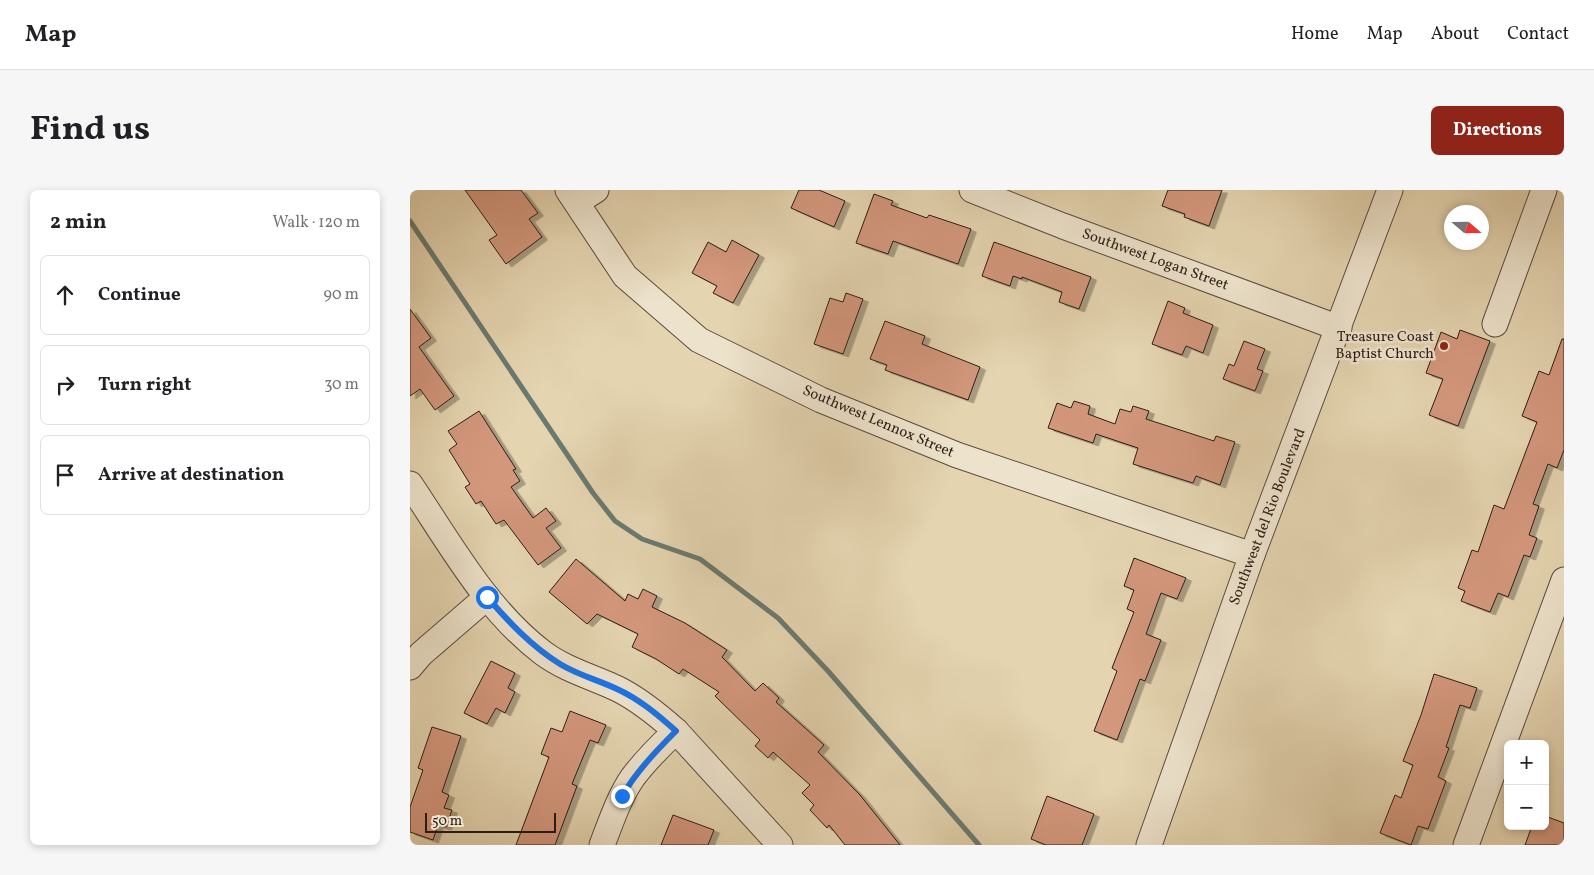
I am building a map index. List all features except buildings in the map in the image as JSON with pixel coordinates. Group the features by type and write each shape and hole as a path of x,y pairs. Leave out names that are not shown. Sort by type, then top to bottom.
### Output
{"street":[{"name":"Southwest Logan Street","path":"972,190 1063,226 1339,328"},
{"name":"Southwest del Rio Boulevard","path":"1149,845 1252,555 1390,190"},
{"path":"1495,324 1544,190"},
{"name":"Southwest Lennox Street","path":"580,194 625,276 699,340 821,400 957,455 1252,555"},
{"path":"410,484 487,597 516,629 542,652 562,665 616,688 640,701 676,731 780,845"},
{"path":"1466,845 1564,580"},
{"path":"410,667 421,654 487,597"},
{"path":"602,845 622,796 632,778 676,731"}],"waterway":[{"path":"410,221 593,493 615,521 642,539 700,559 778,618 828,671 979,845"}],"place":[{"name":"Treasure Coast Baptist Church","path":"1444,346"}],"route":[{"path":"487,597 516,629 542,652 562,665 616,688 640,701 676,731 632,778 622,796"}]}
